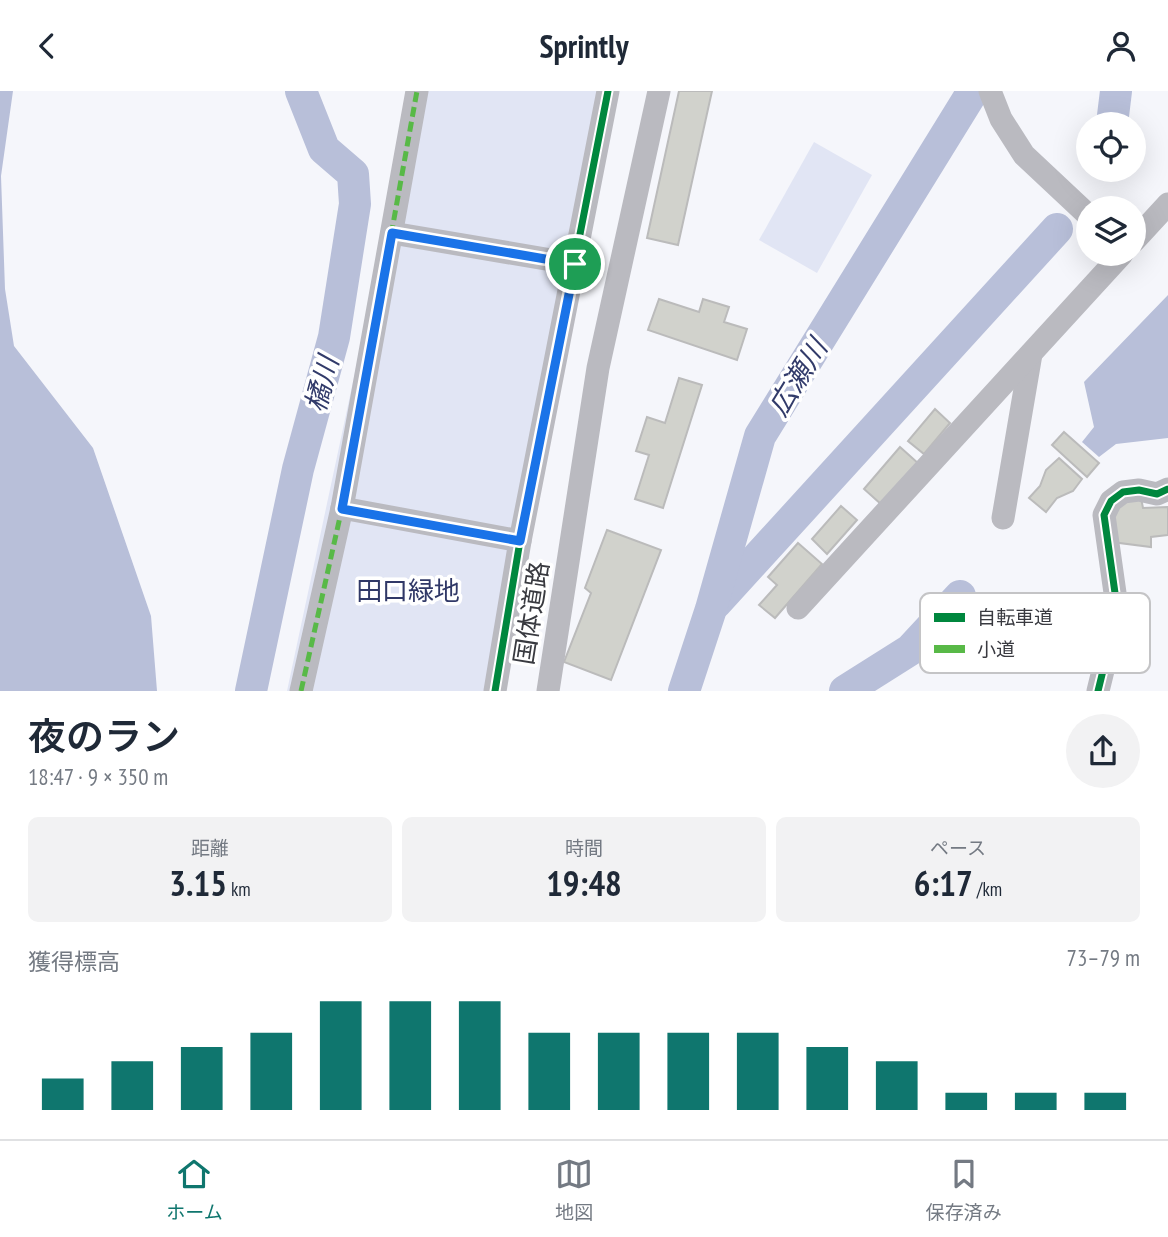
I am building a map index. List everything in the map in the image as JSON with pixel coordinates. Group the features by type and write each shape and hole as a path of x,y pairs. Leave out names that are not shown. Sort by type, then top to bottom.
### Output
{"street":[{"path":"301,691 342,509 417,91"},
{"path":"495,691 520,541 608,91"},
{"name":"国体道路","path":"548,691 598,368 659,91"},
{"path":"990,91 1001,119 1024,155 1076,204"},
{"path":"1146,228 1168,204"},
{"path":"392,233 575,264"},
{"path":"798,608 1111,266"},
{"path":"1003,518 1031,353"},
{"path":"1115,593 1104,515 1111,501 1124,492 1139,490 1157,494 1168,489"},
{"path":"342,509 520,541"},
{"path":"1098,691 1102,673"}],"green space":[{"name":"田口緑地","path":"415,91 598,91 488,691 287,691"},
{"path":"814,142 872,175 817,273 759,240"}],"water":[{"path":"0,91 13,91 1,176 5,289 14,346 93,448 151,616 157,691 0,691"},
{"path":"1168,295 1168,438 1116,444 1099,457 1082,442 1094,427 1084,382"}],"building":[{"path":"679,91 712,91 678,245 647,238"},
{"path":"659,299 699,312 703,299 729,307 724,322 747,329 737,360 648,330"},
{"path":"679,378 702,385 663,508 635,499 649,455 636,451 647,417 665,423"},
{"path":"935,409 950,423 924,454 908,441"},
{"path":"1064,432 1099,463 1087,477 1052,445"},
{"path":"900,447 919,464 882,505 864,489"},
{"path":"1059,458 1082,479 1073,491 1057,498 1046,512 1029,498 1040,486 1046,470"},
{"path":"1141,498 1143,508 1168,507 1168,535 1151,537 1151,547 1112,542 1110,514 1121,500"},
{"path":"841,506 857,520 827,554 812,539"},
{"path":"607,530 661,550 611,680 564,662 591,593 585,588"},
{"path":"798,543 822,564 775,618 759,605 777,585 768,577"}],"waterway":[{"name":"橘川","path":"251,691 298,469 334,337 355,204 353,174 324,149 301,91"},
{"name":"広瀬川","path":"684,691 711,609 760,436 973,91"},
{"path":"1113,112 1116,91"},
{"path":"716,603 1057,229"},
{"path":"845,691 910,650 920,639"}],"marked path":[{"path":"301,691 342,508 417,91"},
{"path":"392,233 575,264"},
{"path":"342,508 520,541"}],"cycle path":[{"path":"495,691 520,541 608,91"},
{"path":"1115,593 1104,515 1111,501 1123,492 1139,490 1157,494 1168,489"},
{"path":"1098,691 1102,673"}],"route":[{"path":"392,233 575,264 520,541 342,509 392,233"}]}
